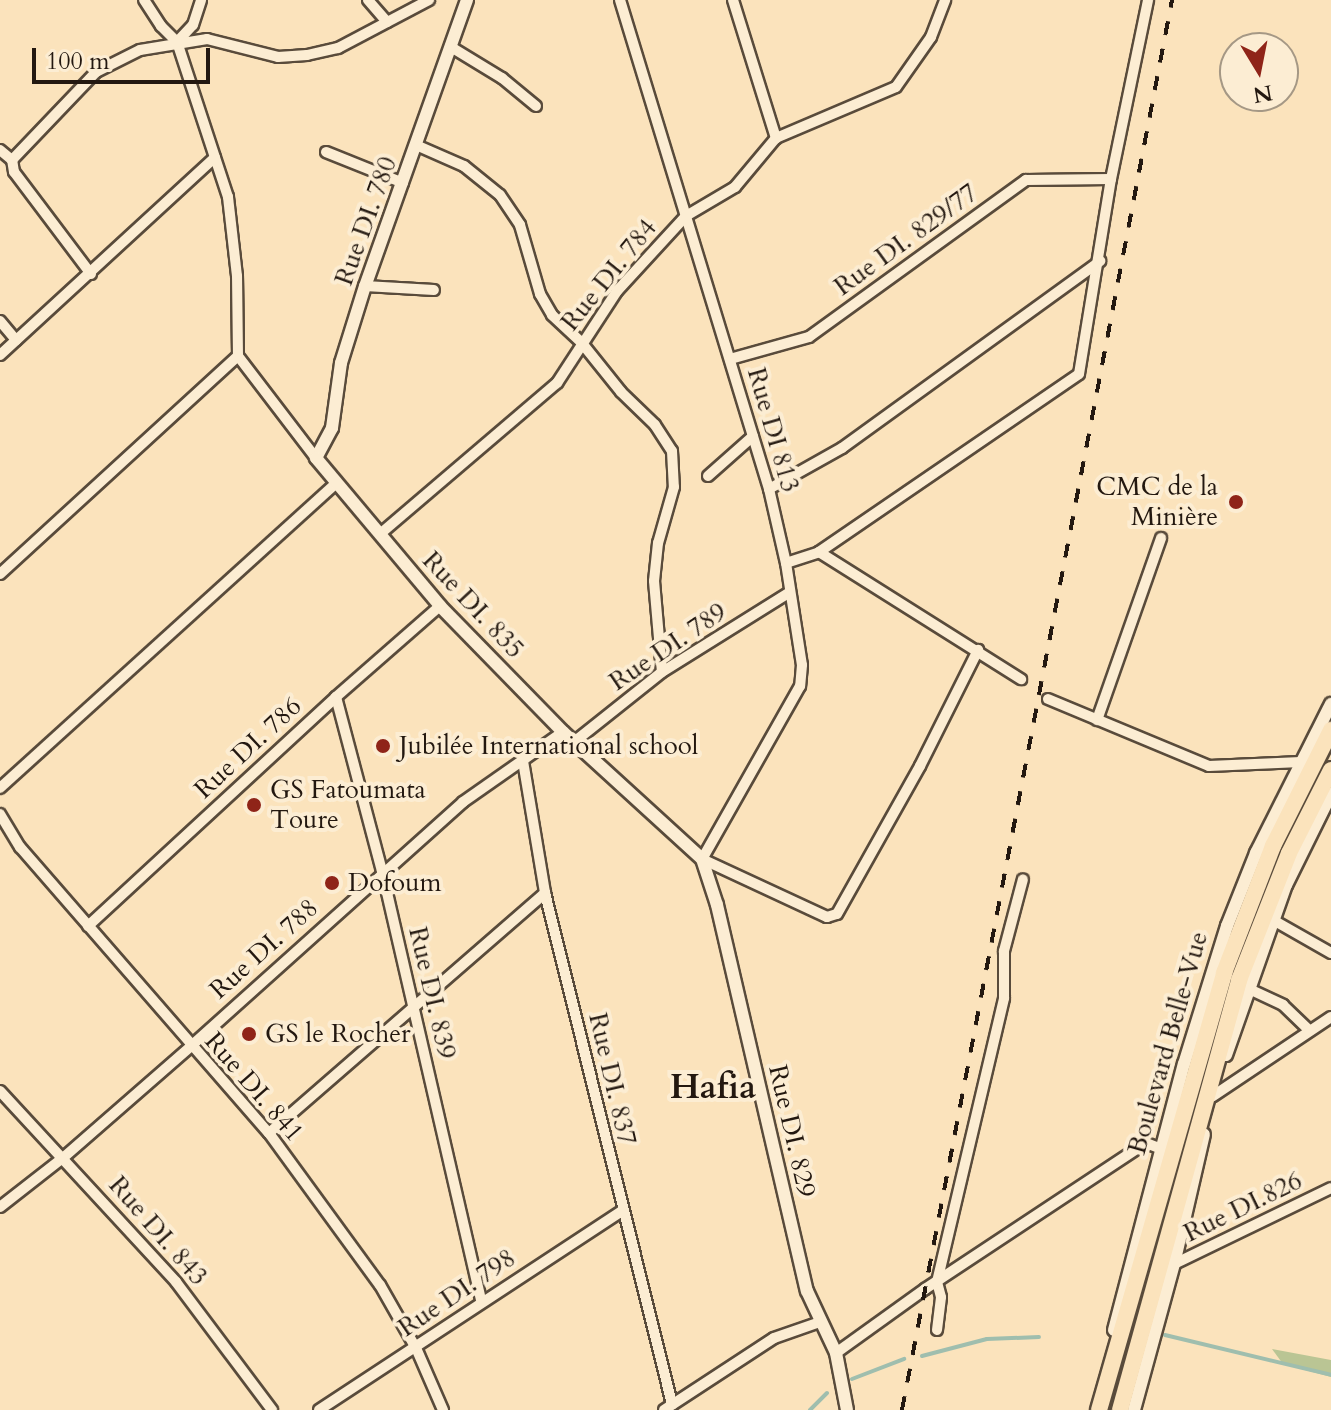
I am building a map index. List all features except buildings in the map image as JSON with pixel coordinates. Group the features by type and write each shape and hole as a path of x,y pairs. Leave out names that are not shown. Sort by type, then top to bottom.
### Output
{"main road":[{"name":"Boulevard Belle-Vue","path":"1096,1410 1224,973 1273,846 1331,730"},
{"name":"Boulevard Belle-Vue","path":"1120,1410 1239,980 1289,853 1331,770"}],"street":[{"path":"0,574 238,356 237,276 228,197 177,42 144,0"},
{"path":"177,42 193,25 201,0"},
{"path":"368,0 387,22"},
{"path":"12,160 96,72 140,50 207,39 278,57 307,55 338,48 429,0"},
{"name":"Rue DI. 780","path":"316,458 332,428 341,363 365,286 467,0"},
{"name":"Rue DI 813","path":"620,0 769,489 786,563 802,665 800,686 702,859"},
{"path":"733,0 776,138"},
{"name":"Rue DI. 784","path":"380,534 557,383 581,342 646,257 686,216 735,187 776,138 896,87 931,37 945,0"},
{"path":"786,563 819,552 1079,374 1100,261 1111,179 1148,0"},
{"path":"451,47 502,78 536,106"},
{"path":"416,145 464,166 500,195 520,225 540,294 552,315 581,342 621,392 655,425 672,451 674,487 658,543 654,581 662,672"},
{"path":"0,150 12,160 14,172 91,274"},
{"path":"326,152 403,183"},
{"path":"0,355 215,157"},
{"name":"Rue DI. 829/77","path":"730,359 809,337 1026,180 1111,179"},
{"path":"769,489 842,448 1100,261"},
{"path":"365,286 434,290"},
{"path":"0,321 16,340"},
{"name":"Rue DI. 835","path":"238,356 335,484 440,606 563,732 662,819 702,859"},
{"path":"708,476 753,436"},
{"path":"0,788 335,484"},
{"path":"1097,720 1161,538"},
{"path":"819,552 1021,679"},
{"name":"Rue DI. 789","path":"574,742 662,672 790,592"},
{"name":"Rue DI. 786","path":"88,926 336,697 440,606"},
{"path":"702,859 827,917 837,914 920,766 978,650"},
{"name":"Rue DI. 839","path":"336,697 382,871 481,1301"},
{"path":"1048,699 1209,766 1301,762"},
{"name":"Boulevard Belle-Vue","path":"1096,1410 1162,1149 1227,926 1256,853 1331,704"},
{"name":"Rue DI. 788","path":"0,1207 64,1157 190,1047 382,871 463,802 563,732"},
{"name":"Rue DI. 837","path":"523,761 545,893 668,1407"},
{"path":"1134,1410 1174,1264 1213,1096 1247,988 1273,920 1331,794"},
{"name":"Rue DI. 841","path":"0,814 20,847 190,1047 269,1133 380,1285 416,1348 443,1410"},
{"name":"Rue DI. 829","path":"702,859 717,905 807,1291 836,1353 847,1410"},
{"path":"937,1330 941,1297 937,1282 1004,998 1004,951 1023,879"},
{"path":"269,1133 545,893"},
{"path":"1273,920 1331,953"},
{"path":"1247,988 1283,1005 1310,1031"},
{"path":"1213,1096 1331,1017"},
{"name":"Rue DI. 843","path":"0,1091 176,1282 272,1410"},
{"path":"836,1353 1146,1143 1162,1149"},
{"name":"Rue DI.826","path":"1174,1264 1331,1188"},
{"name":"Rue DI. 798","path":"319,1410 621,1212"},
{"path":"668,1407 774,1338 820,1322"}],"green space":[{"path":"1272,1349 1331,1360 1331,1377 1283,1364"}],"waterway":[{"path":"1165,1335 1331,1375"},
{"path":"922,1356 987,1339 1039,1337"},
{"path":"852,1379 904,1359"},
{"path":"810,1410 827,1393"}],"railway":[{"path":"902,1410 1172,0"}],"place":[{"name":"CMC de la Minière","path":"1236,502"},
{"name":"Jubilée International school","path":"383,746"},
{"name":"GS Fatoumata Toure","path":"254,805"},
{"name":"Dofoum","path":"332,883"},
{"name":"GS le Rocher","path":"249,1034"}],"district":[{"name":"Hafia","path":"713,1088"}]}
